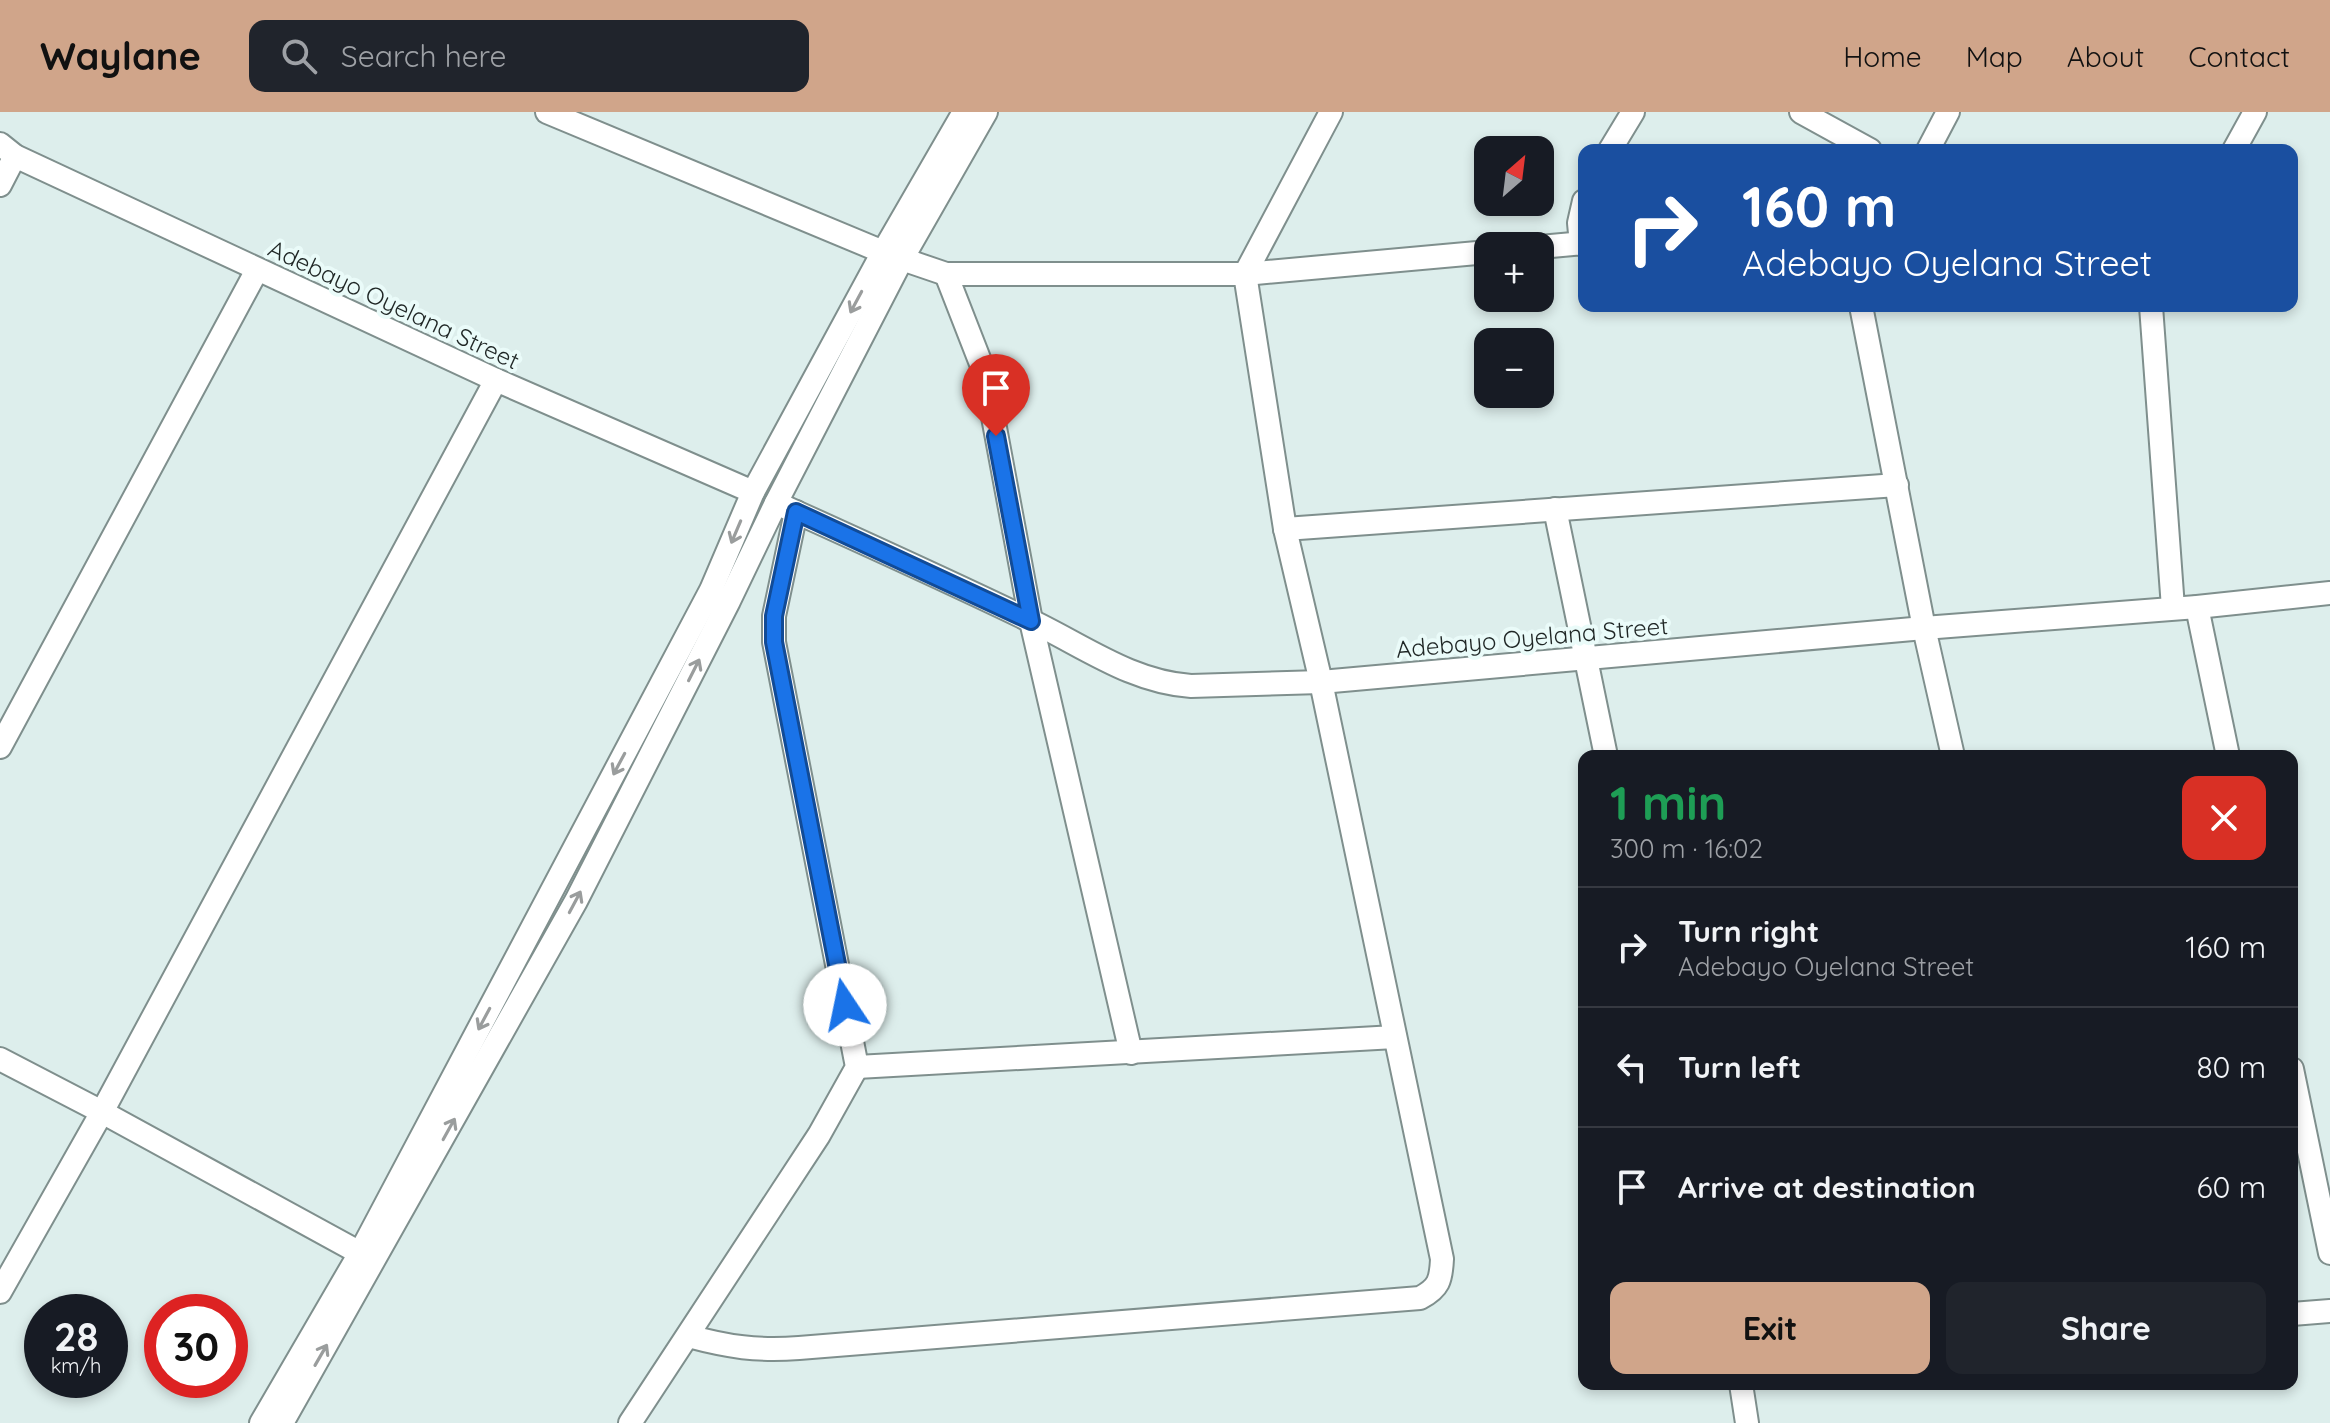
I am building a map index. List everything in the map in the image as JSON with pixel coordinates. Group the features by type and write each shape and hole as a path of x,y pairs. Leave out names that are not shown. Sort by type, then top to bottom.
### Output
{"street":[{"path":"547,112 946,274 1245,274 1474,253"},
{"path":"921,207 964,112"},
{"path":"261,1423 360,1253 711,590 753,492 921,207 986,112"},
{"path":"688,1336 731,1347 765,1351 1420,1298 1433,1291 1441,1276 1442,1259 1321,682 1285,529 1245,274 1331,112"},
{"path":"1614,144 1633,112"},
{"path":"1801,112 1859,144"},
{"path":"1931,144 1948,112"},
{"path":"2237,144 2255,112"},
{"path":"0,185 8,150"},
{"name":"Adebayo Oyelana Street","path":"8,150 496,380 753,492"},
{"path":"1554,246 1578,244"},
{"path":"282,1423 521,1000 604,847 729,601 786,507 893,255"},
{"path":"0,747 257,270"},
{"path":"946,274 985,374 1031,621 1131,1053"},
{"path":"1862,312 1924,628 1952,750"},
{"path":"2151,312 2173,608"},
{"path":"0,1292 102,1112 496,380"},
{"path":"1285,529 1897,485"},
{"path":"630,1423 834,1112 857,1067 774,642 786,507"},
{"name":"Adebayo Oyelana Street","path":"786,507 1031,621 1129,672 1170,685 1321,682 2330,593"},
{"path":"1555,509 1605,750"},
{"path":"2197,607 2227,750"},
{"path":"500,988 521,1000"},
{"path":"857,1067 1395,1037"},
{"path":"0,1059 360,1253"},
{"path":"2298,1098 2330,1253"},
{"path":"2298,1314 2330,1311"},
{"path":"1742,1390 1747,1423"}],"route":[{"path":"845,1005 774,642 774,616 796,512 1031,621 996,436"}]}
